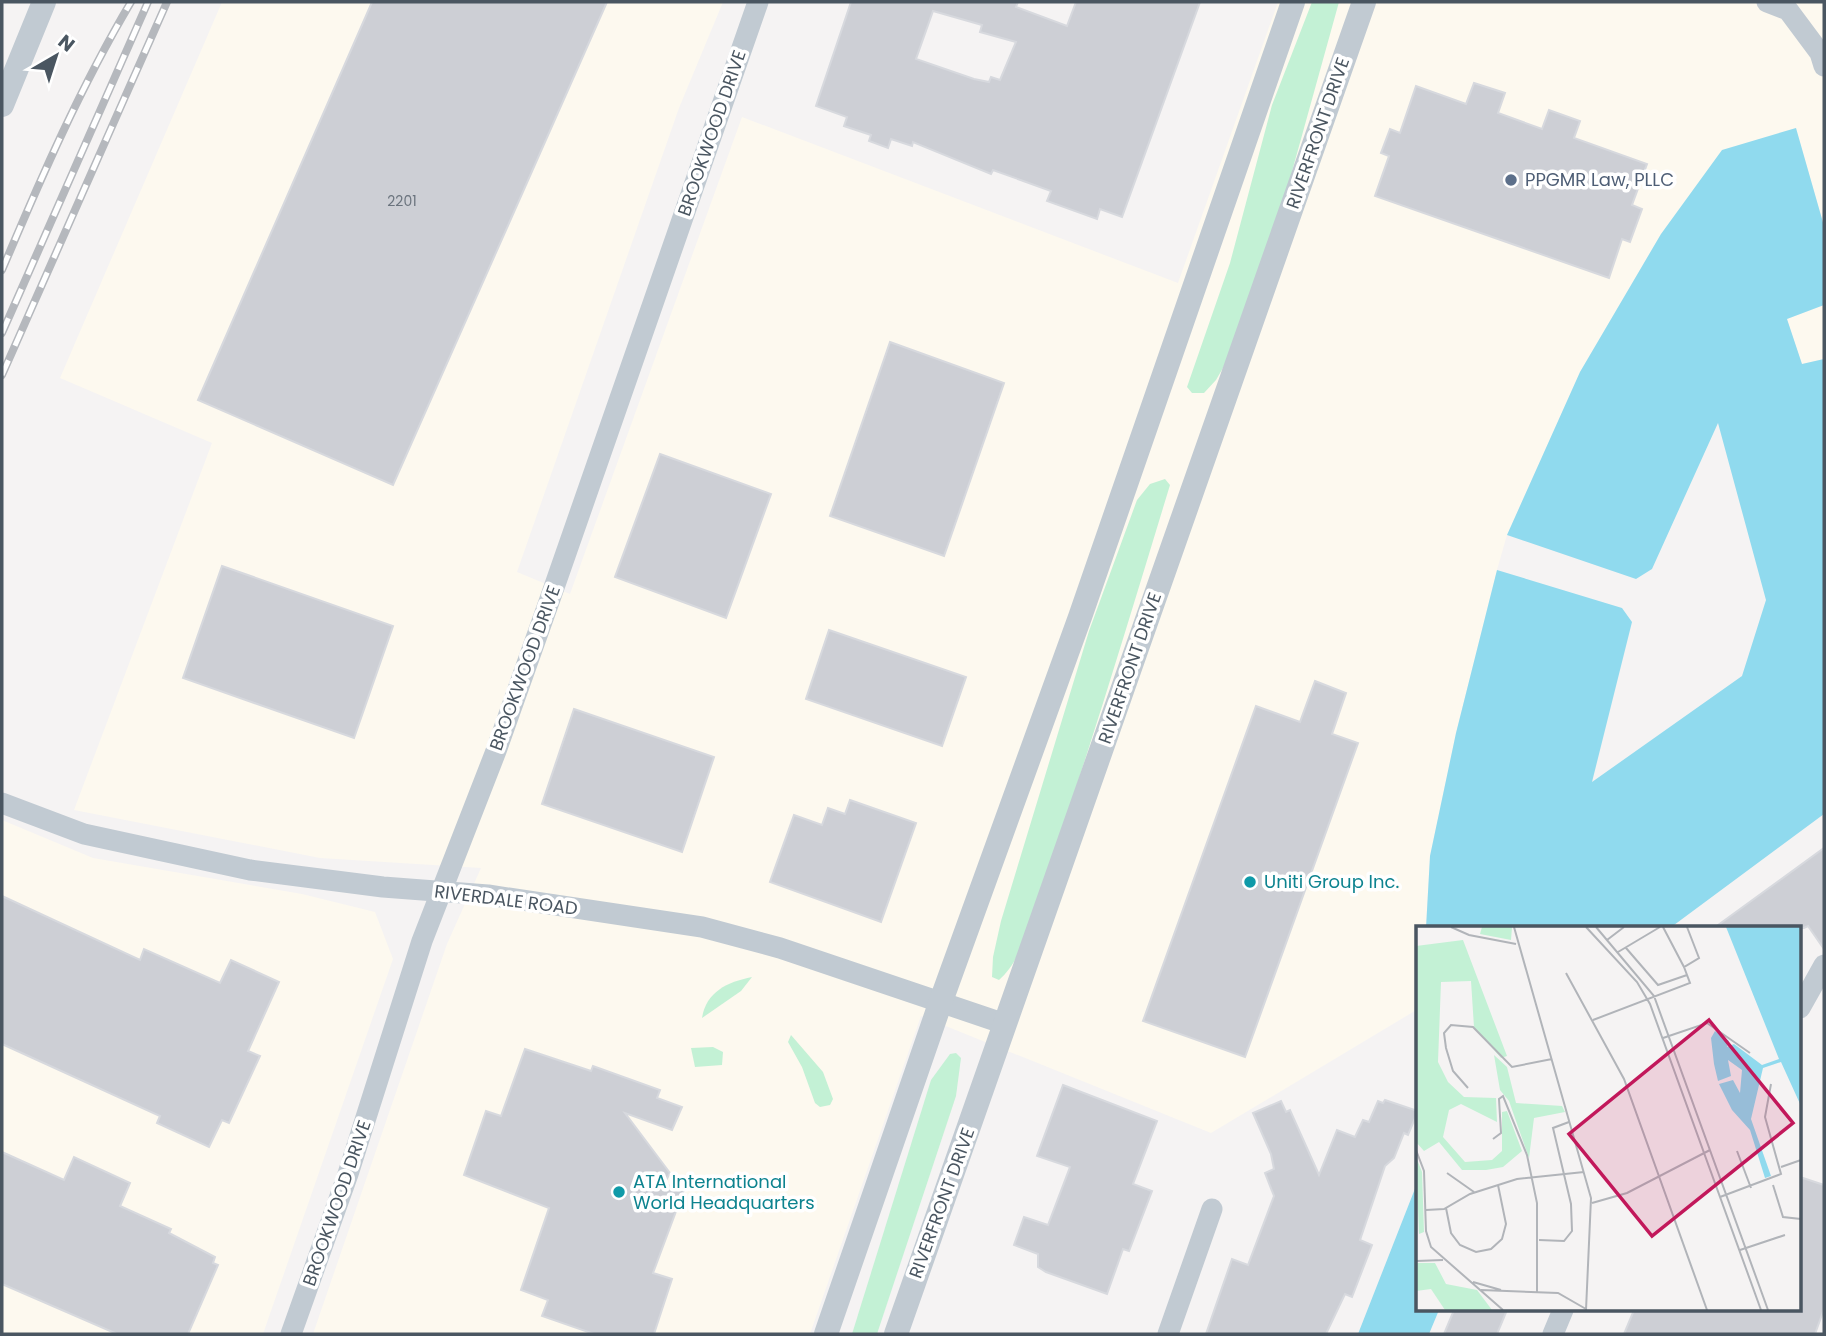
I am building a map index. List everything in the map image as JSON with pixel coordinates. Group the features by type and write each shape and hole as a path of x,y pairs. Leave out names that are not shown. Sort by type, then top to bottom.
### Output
{"street":[{"path":"2,105 44,2"},
{"name":"BROOKWOOD DRIVE","path":"292,1334 441,892 555,587 758,2"},
{"path":"826,1334 941,1001 1080,617 1293,2"},
{"name":"RIVERFRONT DRIVE","path":"896,1334 1364,2"},
{"path":"1766,2 1788,10 1820,53 1824,66"},
{"name":"RIVERDALE ROAD","path":"2,803 84,834 250,870 488,895 702,927 941,1001 1005,1024"},
{"path":"1801,1005 1824,965"},
{"path":"1168,1334 1212,1209"},
{"path":"1553,1334 1562,1312"}],"shaded area":[{"path":"222,2 723,2 679,108 517,572 570,594 742,117 1178,283 1278,2 1824,2 1824,226 1796,129 1661,234 1580,372 1507,535 1456,733 1430,856 1426,926 1416,926 1416,1010 1211,1133 921,1016 810,1334 313,1334 447,944 481,868 320,858 74,810 212,443 60,378"},
{"path":"1824,305 1824,359 1802,364 1787,319"},
{"path":"2,820 93,858 302,894 375,912 393,959 263,1334 2,1334"}],"green space":[{"path":"1312,2 1339,2 1286,193 1227,361 1216,380 1204,393 1192,393 1187,387 1230,263 1272,105"},
{"path":"1165,479 1170,485 1038,907 1017,956 999,980 992,977 993,957 1001,921 1089,631 1137,500 1150,484"},
{"path":"752,977 741,991 702,1018 708,1001 719,990"},
{"path":"791,1035 823,1072 833,1099 830,1105 820,1107 815,1103 802,1067 788,1042"},
{"path":"713,1047 723,1052 722,1065 695,1067 691,1048"},
{"path":"956,1053 961,1058 956,1096 877,1334 852,1334 931,1080 950,1054"}],"water":[{"path":"1796,128 1824,226 1824,305 1787,319 1802,364 1824,359 1824,814 1673,926 1426,926 1430,856 1456,733 1497,570 1622,608 1632,622 1592,782 1742,676 1766,600 1718,423 1652,569 1636,579 1507,535 1580,372 1661,234 1722,150"},
{"path":"1416,1186 1416,1312 1438,1312 1429,1334 1358,1334"}],"building":[{"path":"372,2 607,2 393,485 198,400"},
{"path":"851,2 1018,2 1016,7 1067,26 1076,2 1200,2 1122,217 1100,209 1097,219 1047,201 1051,191 993,170 991,174 913,142 912,146 891,139 888,148 869,141 871,135 844,126 847,117 816,106","holes":["933,11 982,25 980,32 1016,42 1000,80 991,77 989,82 974,79 916,59"]},
{"name":"PPGMR Law, PLLC","path":"1474,83 1505,93 1498,113 1542,129 1549,110 1580,121 1574,138 1647,164 1632,205 1642,209 1630,242 1622,239 1609,278 1375,196 1389,156 1381,153 1390,129 1400,133 1416,86 1466,104"},
{"path":"890,342 1004,383 944,556 830,516"},
{"path":"660,454 771,494 726,618 615,577"},
{"path":"222,566 393,626 354,738 183,678"},
{"path":"829,630 966,677 942,746 806,699"},
{"name":"Uniti Group Inc.","path":"1315,681 1346,693 1332,734 1358,743 1245,1057 1143,1021 1256,706 1300,722"},
{"path":"574,709 714,757 682,852 542,804"},
{"path":"850,800 916,823 881,922 770,882 794,815 822,825 828,808 845,814"},
{"path":"1824,848 1824,949 1808,926 1717,926"},
{"path":"2,896 140,960 144,949 220,983 231,960 279,982 248,1051 260,1056 229,1123 222,1120 209,1147 157,1123 160,1116 2,1044"},
{"name":"ATA International World Headquarters","path":"525,1049 591,1071 593,1066 660,1090 657,1098 682,1107 672,1130 625,1113 670,1173 664,1184 684,1190 653,1273 672,1279 654,1334 594,1334 542,1316 548,1300 521,1290 549,1208 464,1175 486,1111 501,1116"},
{"path":"1063,1085 1157,1121 1133,1184 1152,1191 1129,1251 1123,1249 1107,1294 1046,1272 1038,1267 1038,1254 1014,1245 1024,1217 1048,1225 1070,1167 1037,1156"},
{"path":"1385,1100 1416,1110 1416,1116 1408,1135 1404,1133 1394,1158 1385,1166 1360,1240 1372,1245 1352,1297 1345,1294 1326,1334 1206,1334 1232,1259 1248,1265 1274,1196 1265,1173 1274,1169 1271,1154 1253,1113 1281,1101 1286,1112 1290,1110 1319,1175 1337,1130 1355,1137 1363,1120 1369,1122 1378,1101 1383,1103"},
{"path":"2,1152 64,1180 74,1157 130,1183 120,1206 171,1229 169,1233 215,1257 213,1263 218,1265 188,1334 117,1334 2,1284"},
{"path":"1801,1177 1824,1185 1824,1309 1815,1334 1624,1334 1633,1312 1801,1312"},
{"path":"1453,1312 1506,1312 1497,1334 1444,1334"}],"railway":[{"path":"2,270 78,100 131,2"},
{"path":"2,333 148,2"},
{"path":"2,375 167,2"}],"place":[{"name":"PPGMR Law, PLLC","path":"1511,180"},
{"name":"Uniti Group Inc.","path":"1250,882"},
{"name":"ATA International World Headquarters","path":"619,1192"}]}
